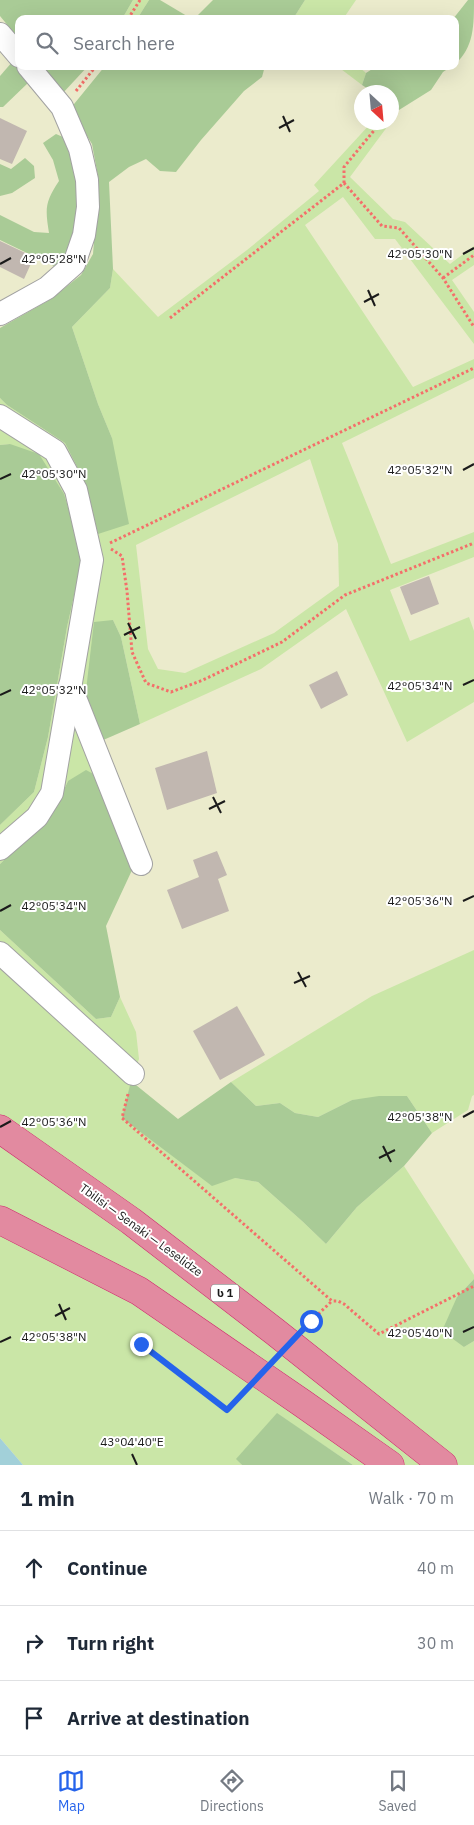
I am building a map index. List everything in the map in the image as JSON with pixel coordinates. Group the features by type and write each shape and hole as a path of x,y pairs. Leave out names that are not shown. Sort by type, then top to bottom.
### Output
{"highway":[{"name":"Tbilisi — Senaki — Leselidze","path":"0,1129 131,1221 443,1465"},
{"path":"0,1220 139,1291 390,1465"}],"street":[{"path":"0,34 15,51"},
{"path":"0,314 47,288 74,264 84,235 88,207 86,180 80,149 62,107 31,70"},
{"path":"0,416 55,451 76,490 92,560 52,794 37,818 0,849"},
{"path":"70,684 141,864"},
{"path":"0,953 133,1074"}],"path":[{"path":"131,15 140,0"},
{"path":"62,107 93,70"},
{"path":"374,130 344,167 344,183 382,226 399,228 443,278 474,326"},
{"path":"170,318 344,183"},
{"path":"443,278 474,255"},
{"path":"474,368 105,546 122,556 132,652 146,683 171,692 203,680 282,642 345,595 474,543"},
{"path":"133,1074 122,1118 332,1301 344,1304 379,1334 474,1286"},
{"path":"141,1344 227,1410 332,1301"}],"green space":[{"path":"0,0 474,0 474,1465 0,1179"},
{"path":"0,0 133,0 124,15 15,15 15,34 0,16"},
{"path":"133,0 149,0 140,15 124,15"},
{"path":"149,0 160,0 185,15 140,15"},
{"path":"213,0 305,0 296,15 198,15"},
{"path":"305,0 356,0 346,15 296,15"},
{"path":"468,0 474,0 472,35 466,51 459,60 459,15 456,15"},
{"path":"13,61 15,70 21,70 30,81 3,107 0,107 0,76"},
{"path":"44,70 84,70 62,94"},
{"path":"102,70 264,70 262,77 244,91 176,172 160,171 146,159 129,167 109,182 113,269 110,288 72,327 98,404 112,438 129,524 98,534 85,483 65,443 7,405 0,398 0,328 51,299 81,275 93,254 99,182 92,144 70,109"},
{"path":"342,70 363,70 366,73 362,85"},
{"path":"371,70 446,70 431,90 399,110 399,85 362,85 366,73"},
{"path":"365,130 385,130 350,177 393,219 405,222 450,264 474,246 474,265 452,280 474,312 474,344 395,239 375,239 343,197 305,225 413,387 474,359 474,378 342,443 391,564 474,532 474,557 390,590 410,641 469,617 474,631 474,702 407,742 346,609 261,669 140,724 121,637 113,620 85,699 148,862 68,781 54,811 0,864 0,825 34,792 48,737 67,627 83,556 10,444 0,445 0,398 7,405 65,443 85,483 98,534 112,438 98,404 72,327 110,288 113,269 158,317 247,250 319,191 314,185","holes":["310,459 338,544 339,586 274,633 185,673 158,669 148,649 136,545"]},
{"path":"56,134 63,137 80,182 81,211 70,254 54,266 0,240 0,215 34,232 49,233 47,206 51,194 59,181 53,160 43,143"},
{"path":"25,158 34,166 35,178 12,193 0,196 0,164 11,169"},
{"path":"10,444 39,454 64,494 83,556 67,627 48,737 34,792 0,825 0,445"},
{"path":"113,620 121,637 140,724 101,741 85,699 94,622"},
{"path":"86,770 99,777 133,868 106,926 120,997 111,1017 96,1019 0,930 0,864 54,811 68,781"},
{"path":"0,930 96,1019 111,1017 120,997 136,1032 139,1059 131,1081 235,1178 258,1182 326,1244 357,1207 404,1166 474,1275 474,1279 457,1297 464,1347 474,1341 474,1465 353,1465 277,1414 237,1459 242,1465 23,1465 0,1438"},
{"path":"474,950 474,1095 468,1110 432,1133 407,1096 352,1100 318,1117 295,1113 280,1103 256,1106 231,1082 372,996"},
{"path":"131,1081 178,1119 231,1082 256,1106 280,1103 295,1113 318,1117 352,1100 379,1096 407,1096 432,1133 404,1166 357,1207 326,1244 258,1182 235,1178 212,1186 122,1118"},
{"path":"474,1279 474,1341 464,1347 442,1331 457,1297"},
{"path":"277,1413 353,1465 242,1465 236,1459"}],"water":[{"path":"0,1438 23,1465 0,1465"}],"building":[{"path":"0,118 27,131 12,164 0,159"},
{"path":"0,241 34,257 24,279 0,267"},
{"path":"429,576 439,604 411,615 400,587"},
{"path":"337,671 348,695 321,709 309,685"},
{"path":"207,751 217,793 167,810 155,768"},
{"path":"217,851 227,875 218,879 229,911 182,929 167,890 199,877 193,860"},
{"path":"237,1006 265,1055 220,1080 193,1031"}],"route":[{"path":"141,1344 227,1410 311,1321"}]}
